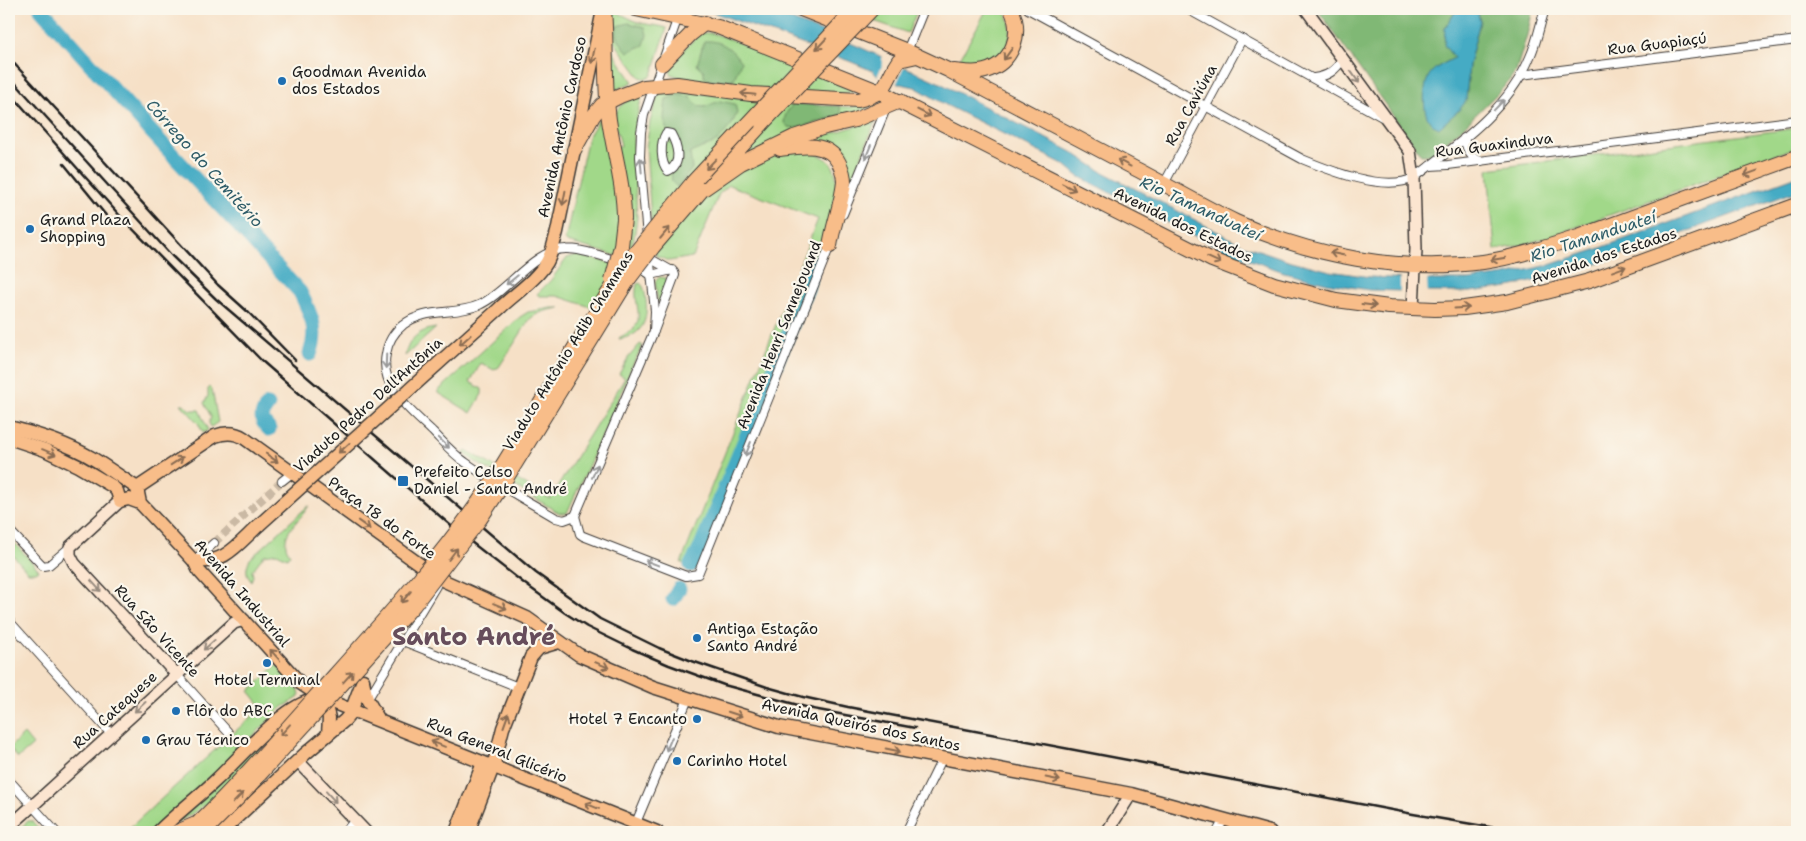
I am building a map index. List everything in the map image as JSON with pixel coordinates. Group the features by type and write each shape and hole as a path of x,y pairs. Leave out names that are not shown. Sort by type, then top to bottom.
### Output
{"highway":[{"path":"604,9 608,102 612,137 623,195 624,219 619,259 607,295"},
{"name":"Avenida dos Estados","path":"636,9 678,13 734,32 889,97 1212,260 1274,284 1336,300 1366,305 1414,303 1464,308 1520,300 1589,281 1797,205"},
{"name":"Avenida dos Estados","path":"801,9 912,53 948,70 1235,221 1291,243 1334,254 1415,270 1483,262 1542,249 1797,157"},
{"name":"Viaduto Antônio Adib Chammas","path":"198,830 231,789 405,598 440,554 491,484 607,295 635,253 688,188 855,9"},
{"name":"Viaduto Antônio Adib Chammas","path":"198,830 239,797 407,612 480,519 628,280 702,190 872,9"},
{"path":"948,70 983,72 992,69 1006,58 1011,51 1017,34 1011,9"},
{"path":"662,64 691,34 705,23"},
{"path":"702,190 741,163 765,151 811,131 855,120 889,97 897,62 912,53"},
{"path":"574,150 597,110 632,90 654,85 677,84 751,94 852,100 889,97"},
{"path":"765,151 811,146 826,150 835,156 844,181 830,246"},
{"path":"177,832 198,830"}],"main road":[{"name":"Avenida Antônio Cardoso","path":"551,252 557,232 604,9"},
{"name":"Viaduto Pedro Dell'Antônia","path":"194,561 210,562 219,559 259,525 502,307 537,274 551,252"},
{"path":"9,427 46,437 83,453 137,488 140,503 129,500 120,501 112,486 57,456 9,438"},
{"name":"Praça 18 do Forte","path":"137,488 213,437 231,433 241,436 287,477 440,580"},
{"path":"112,486 137,488"},
{"name":"Avenida Industrial","path":"140,503 194,561 198,570 300,683 324,699"},
{"name":"Avenida Queirós dos Santos","path":"440,580 523,616 559,642 588,659 688,699 779,728 1131,794 1270,832"},
{"path":"456,832 488,765 530,657 534,651 559,642"},
{"path":"221,832 298,760 346,720 362,680 367,699 379,720"},
{"path":"158,832 215,781 288,711 304,702 324,699 329,718 328,734"},
{"name":"Rua General Glicério","path":"324,699 638,828 657,832"},
{"path":"468,832 488,765"}],"street":[{"path":"912,53 924,9"},
{"name":"Rua Guaxinduva","path":"1028,9 1283,150 1323,168 1387,183 1399,183 1414,178 1430,166 1482,161 1797,120"},
{"path":"1187,9 1387,120"},
{"path":"1306,9 1410,151 1414,178 1414,303"},
{"path":"1430,166 1504,102 1531,56 1545,9"},
{"path":"654,331 655,311 645,214 640,138 642,124 678,13"},
{"name":"Rua Caviúna","path":"1164,184 1242,39"},
{"name":"Rua Guapiaçú","path":"1521,76 1797,40"},
{"path":"1314,78 1330,74 1337,68 1343,58"},
{"name":"Avenida Henri Sannejouand","path":"575,516 580,534 583,536 686,576 698,574 889,97"},
{"path":"1464,138 1466,149 1472,156 1482,161"},
{"path":"634,264 641,242 645,214"},
{"path":"649,258 672,270 675,275 654,331 575,516 564,520 556,518 463,461 409,409 396,393 387,376 385,357 391,339 403,325 428,313 465,309 480,304 538,259 551,252 567,249 574,250 634,264 651,275 672,270"},
{"path":"9,530 40,564 44,566 49,565 120,501"},
{"path":"194,561 214,543"},
{"name":"Rua São Vicente","path":"70,547 72,560 228,732"},
{"path":"367,699 440,580"},
{"name":"Rua Catequese","path":"9,826 234,623 244,620"},
{"path":"10,622 111,734"},
{"path":"388,635 518,687"},
{"path":"638,828 639,815 688,699"},
{"path":"906,832 942,759"},
{"path":"298,760 366,832"},
{"path":"9,780 56,832"},
{"path":"1107,832 1131,794"},
{"path":"1217,832 1224,819"},
{"path":"344,832 354,821"}],"green space":[{"path":"840,9 918,9 908,33"},
{"path":"987,9 1005,10 1010,25 1010,36 1007,46 1002,54 987,64 967,66 957,64"},
{"path":"1317,9 1457,9 1445,28 1454,58 1436,68 1466,101 1469,65 1480,21 1477,9 1533,9 1516,71 1504,87 1459,131 1430,155 1421,155"},
{"path":"610,11 638,22 667,28 650,77 640,77 613,40"},
{"path":"629,23 645,27 647,35 644,45 628,52 619,40 616,30 617,26"},
{"path":"701,33 712,33 730,39 852,89 854,92 820,93 762,89 683,78 671,74 676,58"},
{"path":"704,41 716,42 726,46 741,62 734,79 711,81 704,77 704,71 697,65"},
{"path":"611,49 633,82 613,91"},
{"path":"666,89 794,104 851,107 869,104 869,107 857,113 808,126 813,139 876,120 843,203 841,157 813,153 828,160 834,169 836,179 831,220 816,273 697,563 692,566 681,563 818,219 729,185 719,194 693,257 669,261 656,256 652,235 646,147 650,122 658,93"},
{"path":"642,95 633,136 637,218 634,238 628,257 625,258 567,242 565,240 588,137 602,114 607,148 621,146 614,119 618,109 631,99"},
{"path":"677,95 690,96 698,106 704,107 720,101 735,104 737,113 732,124 718,141 690,153 692,169 677,187 672,182 671,171 679,160 674,138 666,128 664,118 666,99"},
{"path":"794,104 840,106 841,115 796,128 788,127 784,123 785,117 788,110"},
{"path":"1797,128 1797,147 1549,237 1495,250 1488,169"},
{"path":"577,255 627,266 597,309 557,296 539,296 537,294 551,280 567,258"},
{"path":"660,277 666,278 668,283 658,304 655,281"},
{"path":"640,283 644,289 646,301 644,321 642,326 633,335 619,339 630,332 638,320 636,292 637,284"},
{"path":"560,308 533,316 499,367 494,370 481,363 470,382 482,389 482,394 471,413 437,392 520,317 528,312"},
{"path":"436,328 405,356 406,350 415,336"},
{"path":"640,344 642,347 567,513 559,513 464,453 466,450 550,499 625,378 619,374 628,358"},
{"path":"210,387 212,389 218,422 211,427 209,423 211,417 204,403"},
{"path":"181,404 184,404 190,410 199,410 208,430 203,433 198,423"},
{"path":"309,505 288,534 286,547 290,554 287,558 277,553 264,555 252,571 251,581 247,570 250,559"},
{"path":"9,537 39,570 28,572 9,551"},
{"path":"277,665 298,689 300,694 298,698 283,707 154,832 125,832 262,707 249,691"},
{"path":"287,719 218,795 171,826"},
{"path":"24,734 33,745 18,758 9,748"},
{"path":"28,821 32,821 42,832 16,832"}],"water":[{"path":"704,9 764,9 855,45 938,82 1072,152 1101,171 1241,244 1288,260 1330,271 1370,277 1430,280 1469,280 1506,275 1549,265 1595,250 1797,176 1797,191 1600,263 1553,277 1509,287 1470,292 1369,290 1327,283 1284,272 1236,255 1182,230 1078,176 1065,165 946,105 915,87 881,80 873,71 849,61"},
{"path":"1457,9 1477,9 1480,21 1469,65 1466,101 1439,128 1428,120 1426,114 1424,99 1426,85 1432,71 1454,58 1444,45 1445,28"}],"pier":[{"path":"881,55 908,66 904,67 896,85 880,82 876,79 883,63"},
{"path":"1400,276 1431,277 1427,281 1428,295 1400,294"}],"waterway":[{"name":"Córrego do Cemitério","path":"41,9 146,126 300,292 314,330 310,354"},
{"path":"691,565 699,551 807,289 813,263"},
{"name":"Córrego do Cemitério","path":"268,405 262,417 269,429"},
{"path":"673,599 679,589"}],"tunnel":[{"path":"214,543 282,481"}],"railway":[{"path":"9,58 218,285 248,312 295,360"},
{"path":"9,76 172,256 216,299 536,573 600,619 659,648 692,661 767,687 803,697 1413,814 1519,832"},
{"path":"9,92 122,218 262,361 457,531 565,613 587,627 632,649 724,685 813,709 915,728"},
{"path":"64,164 113,224"}],"place":[{"name":"Goodman Avenida dos Estados","path":"282,81"},
{"name":"Grand Plaza Shopping","path":"30,229"},
{"name":"Prefeito Celso Daniel - Santo André","path":"403,481"},
{"name":"Antiga Estação Santo André","path":"697,638"},
{"name":"Hotel Terminal","path":"267,663"},
{"name":"Flôr do ABC","path":"176,711"},
{"name":"Hotel 7 Encanto","path":"697,719"},
{"name":"Grau Técnico","path":"146,740"},
{"name":"Carinho Hotel","path":"677,761"}],"district":[{"name":"Santo André","path":"474,636"}],"water label":[{"name":"Rio Tamanduateí","path":"1201,208"},
{"name":"Rio Tamanduateí","path":"1593,236"}]}
